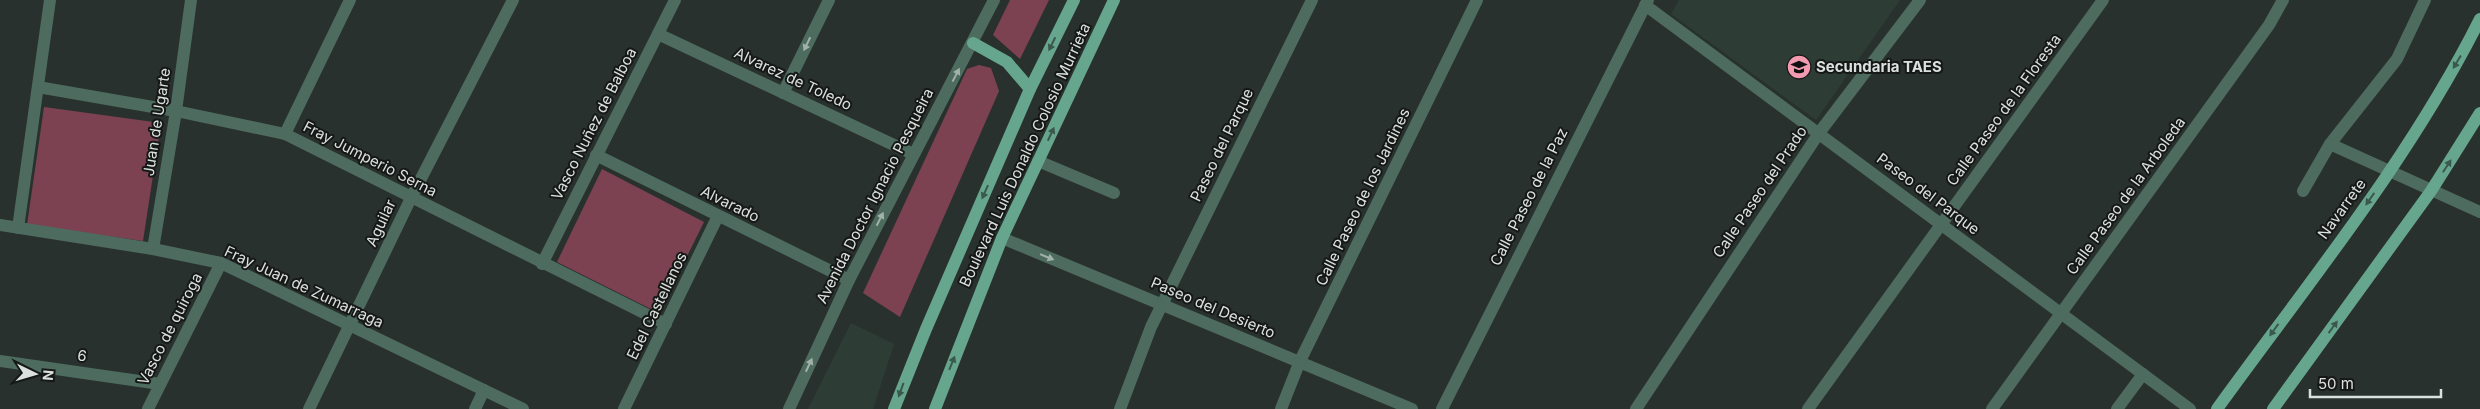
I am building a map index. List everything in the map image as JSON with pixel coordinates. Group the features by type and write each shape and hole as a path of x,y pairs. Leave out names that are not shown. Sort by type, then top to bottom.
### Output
{"main road":[{"name":"Boulevard Luis Donaldo Colosio Murrieta","path":"894,409 926,329 1030,89 1074,0"},
{"name":"Boulevard Luis Donaldo Colosio Murrieta","path":"935,409 1002,238 1114,0"},
{"name":"Navarrete","path":"2217,409 2388,172 2463,52 2480,19"},
{"path":"973,43 1007,62 1030,89"},
{"path":"2273,409 2431,191 2480,113"}],"street":[{"path":"18,228 50,0"},
{"name":"Juan de Ugarte","path":"153,249 176,111 191,0"},
{"path":"285,134 350,0"},
{"name":"Aguilar","path":"309,409 411,198 513,0"},
{"name":"Vasco Nuñez de Balboa","path":"542,264 675,0"},
{"path":"783,93 829,0"},
{"name":"Avenida Doctor Ignacio Pesqueira","path":"789,409 850,280 913,154 994,0"},
{"name":"Paseo del Parque","path":"1120,409 1162,304 1312,0"},
{"name":"Calle Paseo de los Jardines","path":"1281,409 1300,361 1477,0"},
{"name":"Calle Paseo del Prado","path":"1636,409 1819,133 1920,0"},
{"name":"Calle Paseo de la Floresta","path":"1808,409 2103,0"},
{"name":"Calle Paseo de la Arboleda","path":"1992,409 2269,25 2283,0"},
{"path":"2303,191 2330,144 2396,59 2425,0"},
{"name":"Paseo del Parque","path":"1646,2 2190,409"},
{"name":"Calle Paseo de la Paz","path":"1442,409 1646,2"},
{"name":"Alvarez de Toledo","path":"658,34 913,154"},
{"name":"Fray Jumperio Serna","path":"38,87 176,111 285,134 542,264 666,324"},
{"path":"2330,144 2388,172 2480,212"},
{"name":"Alvarado","path":"596,155 850,280"},
{"path":"1038,161 1114,194"},
{"name":"Edel Castellanos","path":"624,409 718,216"},
{"name":"Fray Juan de Zumarraga","path":"0,225 153,249 221,263 523,409"},
{"name":"Paseo del Desierto","path":"1002,238 1412,409"},
{"name":"Vasco de quiroga","path":"148,409 221,263"},
{"name":"6","path":"0,361 160,384"},
{"path":"2117,409 2143,374"},
{"path":"475,409 484,390"}],"shaded area":[{"path":"1010,0 1049,0 1020,59 993,35"},
{"name":"Secundaria TAES","path":"1679,0 1900,0 1816,120 1671,14"},
{"path":"979,65 991,68 999,91 900,317 863,293 967,69"},
{"path":"44,107 161,123 143,241 27,225"},
{"path":"602,169 704,222 659,313 557,262"},
{"path":"851,323 894,344 873,409 808,409"}],"place":[{"name":"Secundaria TAES","path":"1799,67"}]}
